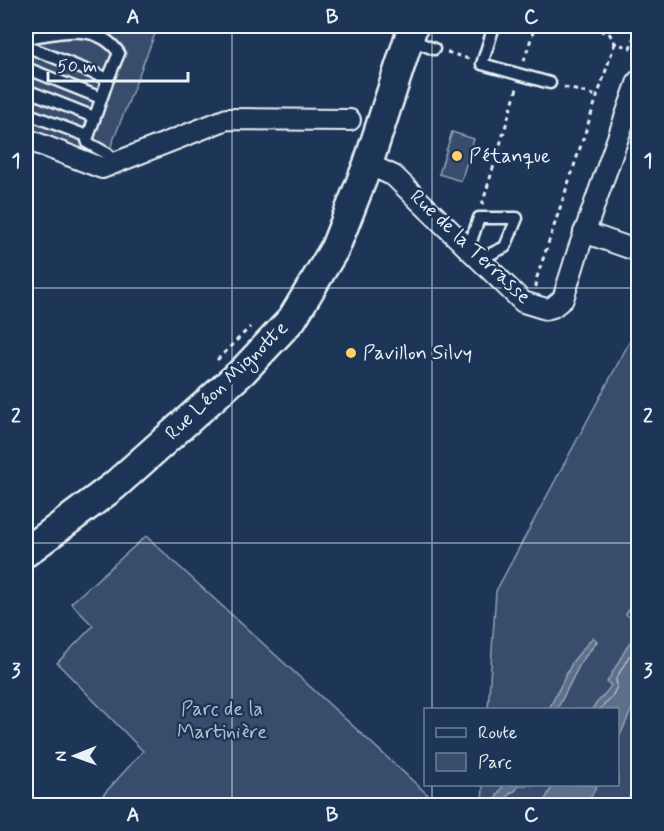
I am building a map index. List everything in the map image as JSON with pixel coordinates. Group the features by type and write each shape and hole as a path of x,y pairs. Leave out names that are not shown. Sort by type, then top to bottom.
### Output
{"main road":[{"name":"Rue Léon Mignotte","path":"26,552 114,486 243,371 292,319 335,248 419,38"}],"street":[{"name":"Rue de la Terrasse","path":"368,164 394,176 523,302 546,309 553,307 563,299 584,232 639,81"},
{"path":"26,139 102,168 227,119 350,120"},
{"path":"584,232 639,251"}],"lane":[{"path":"494,26 482,64 550,83"},
{"path":"26,38 77,30 99,31 115,47 119,53 87,136 88,143 108,154 115,161"},
{"path":"26,46 108,79"},
{"path":"26,68 101,98"},
{"path":"26,90 94,117"},
{"path":"26,113 87,136"},
{"path":"479,218 517,218 505,247 474,253 479,218"}],"path":[{"path":"479,218 535,26"},
{"path":"583,26 609,33 615,43 630,48 638,26"},
{"path":"535,307 537,277 615,43"},
{"path":"454,54 466,58"},
{"path":"550,83 597,96"}],"green space":[{"path":"26,26 158,26 104,164 26,133"},
{"name":"Pétanque","path":"452,132 474,139 461,181 439,174"},
{"path":"638,326 638,598 626,614 638,623 638,769 627,805 504,805 510,793 518,786 619,786 619,708 558,708 581,662 597,642 593,638 574,661 550,708 488,708 496,591"},
{"name":"Parc de la Martinière","path":"146,536 439,805 94,805 143,751 57,663 93,626 71,603"},
{"path":"483,786 503,786 492,805 482,806"}],"water":[{"path":"593,637 597,641 581,662 558,708 550,708 573,661"},
{"path":"630,642 638,653 638,695 619,738 619,708 593,708 611,685 607,682"},
{"path":"503,786 518,786 510,793 504,805 492,805"},
{"path":"552,786 596,786 587,805 542,805"}],"place":[{"name":"Pétanque","path":"457,156"},
{"name":"Pavillon Silvy","path":"351,353"}]}
